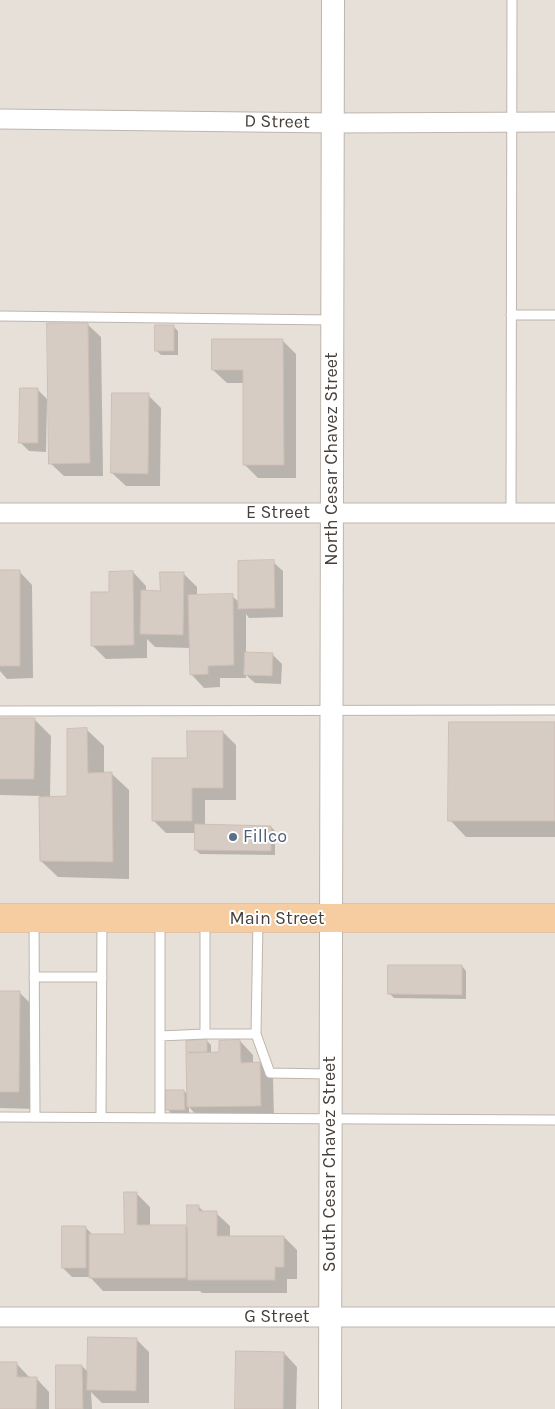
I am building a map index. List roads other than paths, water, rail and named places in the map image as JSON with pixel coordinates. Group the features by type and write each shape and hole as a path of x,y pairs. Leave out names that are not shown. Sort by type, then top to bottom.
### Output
{"main road":[{"name":"Main Street","path":"0,918 555,918"}],"street":[{"name":"North Cesar Chavez Street","path":"331,919 333,0"},
{"name":"D Street","path":"0,119 333,123 555,122"},
{"name":"E Street","path":"0,513 555,513"},
{"name":"South Cesar Chavez Street","path":"330,1409 331,919"},
{"name":"G Street","path":"0,1317 555,1317"}],"lane":[{"path":"511,513 512,0"},
{"path":"511,315 555,315"},
{"path":"0,316 332,320"},
{"path":"0,711 555,710"},
{"path":"34,918 35,1117"},
{"path":"102,918 102,1117"},
{"path":"160,918 160,1118"},
{"path":"205,918 205,1034"},
{"path":"258,919 256,1034 270,1073 330,1074"},
{"path":"34,977 102,977"},
{"path":"160,1036 256,1034"},
{"path":"0,1117 555,1120"}],"place":[{"name":"Fillco","path":"233,837"}]}
